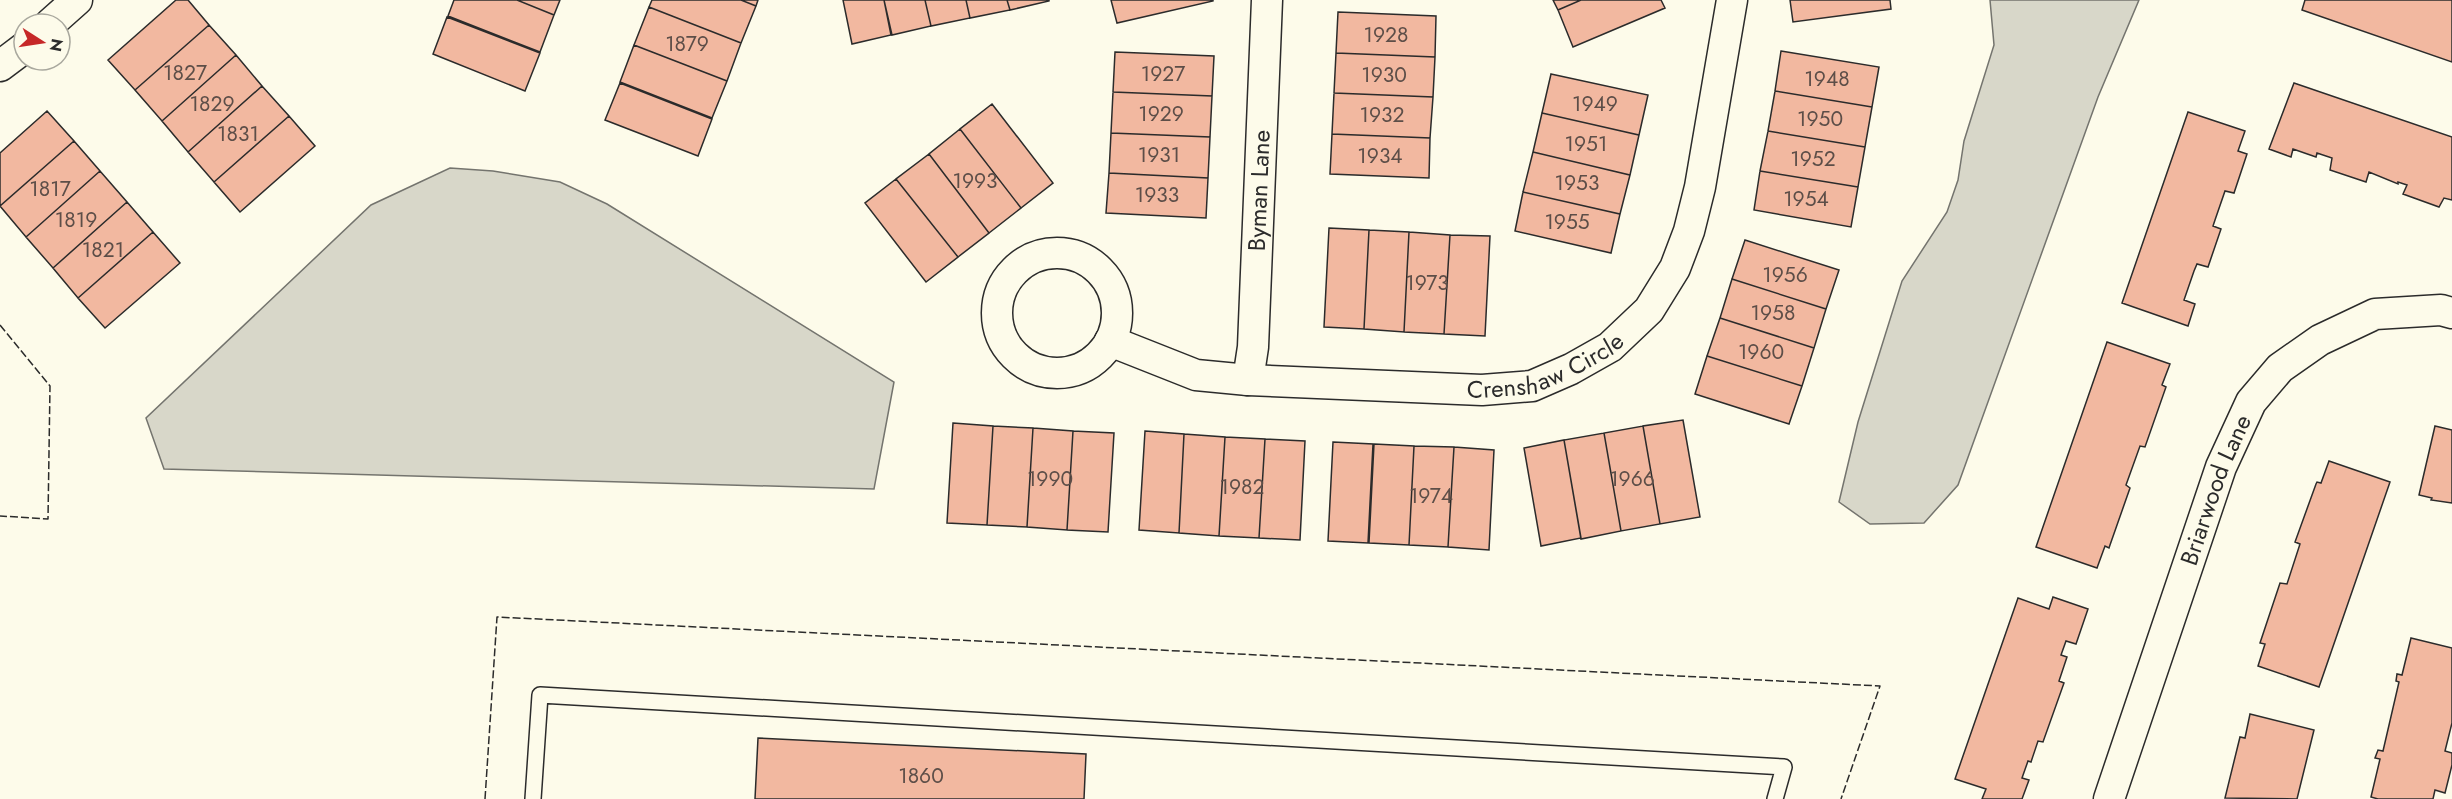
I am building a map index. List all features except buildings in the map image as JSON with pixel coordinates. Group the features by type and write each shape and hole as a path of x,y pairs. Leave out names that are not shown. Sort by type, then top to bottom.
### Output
{"street":[{"path":"64,12 77,0"},
{"name":"Byman Lane","path":"1248,380 1253,347 1267,0"},
{"name":"Crenshaw Circle","path":"1110,341 1196,375 1248,380 1482,390 1532,386 1571,369 1610,347 1649,310 1675,268 1689,231 1700,187 1732,0"},
{"path":"1057,252 1076,255 1094,265 1108,280 1116,298 1117,318 1110,341 1101,354 1086,366 1067,373 1047,373 1029,367 1013,355 1002,339 996,319 998,299 1005,280 1019,266 1037,256 1057,252"},
{"name":"Briarwood Lane","path":"2109,799 2221,467 2251,402 2288,362 2320,340 2375,314 2440,310 2452,313"}],"lane":[{"path":"533,799 540,695 1784,767 1775,799"}],"shaded area":[{"path":"1990,0 2139,0 2098,97 1958,485 1924,523 1870,524 1839,502 1858,422 1902,281 1947,212 1958,180 1964,141 1994,45"},
{"path":"450,168 493,171 560,182 607,204 894,382 874,489 164,469 146,418 371,205"}],"fence":[{"path":"0,325 50,386 48,519 0,516"},
{"path":"485,799 497,617 1880,686 1841,799"}]}
